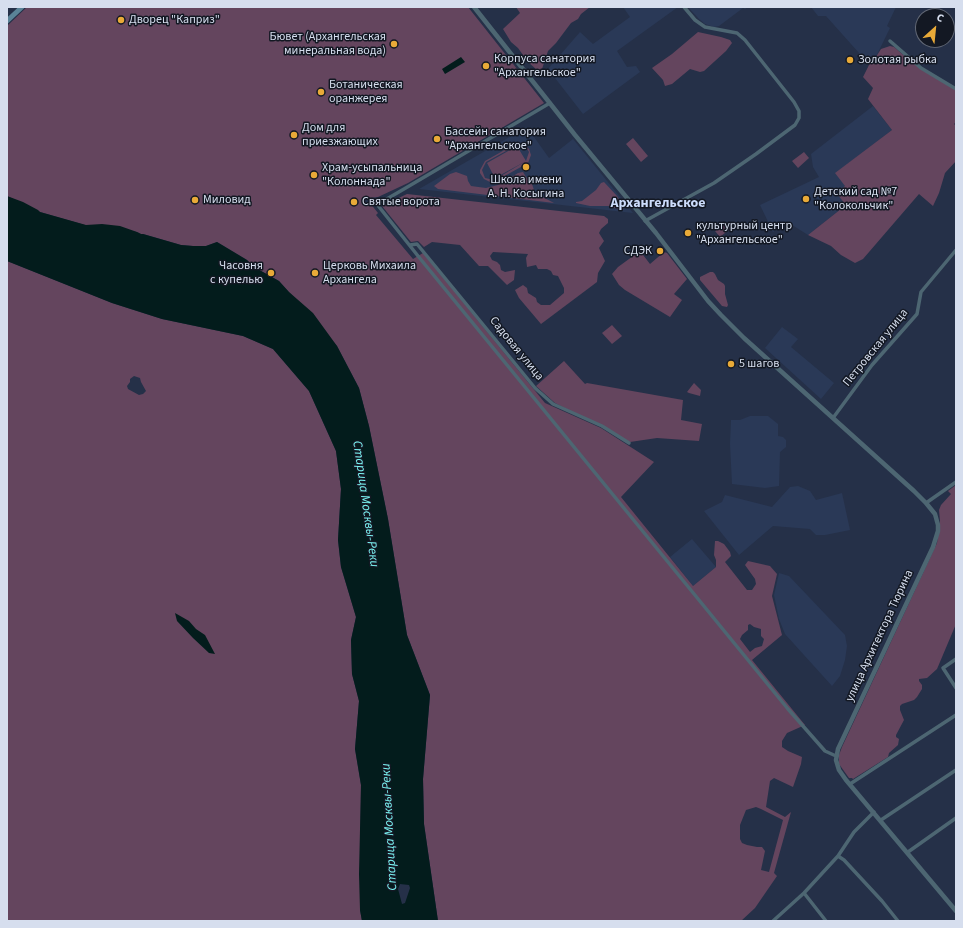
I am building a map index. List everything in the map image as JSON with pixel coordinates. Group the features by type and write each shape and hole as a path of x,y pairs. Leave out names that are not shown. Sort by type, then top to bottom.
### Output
{"main road":[{"path":"7,21 22,7"}],"street":[{"name":"улица Архитектора Тюрина","path":"474,7 720,315 914,491 933,511 937,520 938,532 935,541 836,756"},
{"path":"645,221 714,184 795,125 799,118 799,111 794,102 745,40 737,33 705,27 695,20 684,7"},
{"path":"890,41 921,68 956,89"},
{"path":"550,103 385,200 376,203 788,709 825,751 836,756 838,767 856,792 908,852 956,911"},
{"name":"Садовая улица","path":"410,245 417,244 534,388 553,404 602,426 629,443"},
{"name":"Петровская улица","path":"833,418 872,365 917,314 921,292 956,250"},
{"path":"926,503 956,482"},
{"path":"956,660 944,668 956,688"},
{"path":"850,784 956,715"},
{"path":"881,820 956,770"},
{"path":"773,921 804,893 838,856 854,832 874,812"},
{"path":"908,852 956,818"},
{"path":"838,856 844,860 898,921"},
{"path":"804,893 826,921"}],"shaded area":[{"path":"27,7 468,7 544,103 408,183 378,197 365,197 363,203 366,206 370,203 378,213 376,215 413,259 423,253 545,403 601,428 654,462 621,497 693,586 716,567 714,555 715,541 724,544 730,552 731,556 725,562 747,590 752,590 756,584 755,579 745,565 748,561 770,566 777,574 772,596 782,635 752,660 805,725 787,733 782,741 782,747 802,757 793,787 774,778 770,781 766,807 785,817 791,812 774,873 777,876 755,908 741,921 438,921 424,824 423,779 430,695 407,635 388,519 369,426 359,388 337,346 279,281 254,267 247,260 217,242 206,246 181,245 137,232 85,225 40,212 7,196 7,26","holes":["750,624 761,629 761,636 764,639 762,646 755,648 750,652 740,639 748,630 748,625","756,807 783,820 769,872 761,870 765,851 762,847 747,845 742,843 740,839 740,825 746,810"]},
{"path":"516,7 590,7 581,14 578,19 571,23 548,51 542,69 539,71 528,62 518,48 511,42 503,29 520,13"},
{"path":"623,7 678,7 617,51 627,67 636,66 640,72 583,114 548,69 580,32 593,44 630,17"},
{"path":"688,7 748,7 745,9 743,8 719,26 714,27 705,24"},
{"path":"811,7 896,7 887,26 890,28 874,61 870,61 866,64 860,57 859,53 826,16 818,16"},
{"path":"698,32 721,37 730,40 732,43 726,51 704,71 700,72 690,69 672,84 665,86 663,80 652,68 672,54"},
{"path":"890,46 894,47 913,63 956,89 956,122 954,124 956,126 956,161 945,173 933,206 919,194 863,259 855,263 841,255 831,246 808,235 846,205 837,194 845,186 835,173 892,130 868,99 873,88 863,77 869,65 881,49"},
{"path":"873,106 892,130 836,173 846,186 846,205 808,235 789,223 773,232 760,205 819,177 813,167 811,154"},
{"name":"Школа имени А. Н. Косыгина","path":"527,127 549,158 573,139 633,213 419,189"},
{"path":"633,138 648,156 641,162 626,144"},
{"path":"517,143 524,144 529,149 531,155 528,163 494,182 484,179 480,173 485,161","holes":["521,144 526,147 529,152 526,161 494,180 485,178 482,170 486,162 517,145"]},
{"path":"517,146 526,161 495,178 487,163"},
{"path":"804,152 809,158 798,168 792,161"},
{"path":"456,172 467,176 471,186 486,188 498,185 518,173 523,172 532,184 535,193 554,203 438,189 434,186 450,174"},
{"path":"604,182 617,196 624,208 622,210 608,206 590,206 576,203 582,201 596,190 601,183"},
{"path":"407,194 604,216 608,219 608,223 599,233 604,241 599,248 605,261 598,273 597,282 541,324 519,298 515,290 523,285 527,288 528,293 536,298 537,302 541,305 550,305 564,293 564,288 558,276 553,275 551,271 547,269 538,269 536,265 527,267 526,258 528,254 493,252 490,256 492,260 500,265 501,270 505,272 515,270 514,280 507,285 488,266 479,266 460,245 432,242 424,247 418,241 411,242 382,206"},
{"path":"726,222 731,228 720,237 715,231"},
{"path":"640,251 650,264 664,252 667,253 687,279 674,294 682,300 670,317 625,290 619,285 612,274 618,267"},
{"path":"7,261 112,303 162,319 243,336 273,349 309,391 336,451 341,489 338,540 341,567 356,617 351,640 352,674 359,701 355,749 361,785 360,910 362,921 7,921","holes":["134,376 140,378 146,391 139,395 128,389 127,386 130,379"]},
{"path":"713,272 718,280 725,286 727,307 722,306 700,280 700,277"},
{"path":"612,325 622,336 612,344 602,333"},
{"path":"782,327 798,339 791,347 834,383 821,399 765,348"},
{"path":"564,361 585,384 587,383 683,400 681,420 702,424 699,441 657,438 630,442 555,403 536,386"},
{"path":"694,383 701,390 700,396 687,392"},
{"path":"750,416 768,416 778,424 778,436 783,437 786,440 786,447 780,452 779,486 765,488 732,484 730,444 731,420 740,420"},
{"path":"956,485 956,624 937,669 927,678 919,679 922,689 914,700 900,706 904,720 896,735 899,739 898,745 889,753 888,757 853,779 849,778 839,764 839,755 937,543 940,521 939,510 941,505 951,494 948,491"},
{"path":"798,486 810,491 816,500 842,493 850,530 825,535 816,535 810,529 773,526 739,555 704,511 722,502 725,495 772,507 790,487"},
{"path":"692,539 716,567 693,586 670,557"},
{"path":"779,573 789,576 845,635 847,646 845,660 840,676 832,686 785,634 779,619 774,595"}],"water":[{"path":"461,57 465,62 445,74 442,69"},
{"name":"Старица Москвы-Реки","path":"7,196 23,202 40,212 86,225 102,224 120,226 141,234 181,245 206,246 217,242 247,260 254,267 279,281 313,313 337,346 359,388 369,426 388,519 407,635 430,695 423,779 424,824 438,921 362,921 360,910 359,874 361,785 355,749 359,701 352,674 351,640 356,617 341,567 338,540 341,489 336,451 309,391 273,349 243,336 162,319 112,303 7,261","holes":["400,884 409,885 410,888 405,903 402,904 398,889"]},
{"path":"175,613 189,621 196,629 205,635 215,654 209,653 193,638 177,621"}],"place":[{"name":"Дворец \"Каприз\"","path":"121,20"},
{"name":"Бювет (Архангельская минеральная вода)","path":"394,44"},
{"name":"Золотая рыбка","path":"850,60"},
{"name":"Корпуса санатория \"Архангельское\"","path":"486,66"},
{"name":"Ботаническая оранжерея","path":"321,92"},
{"name":"Дом для приезжающих","path":"294,135"},
{"name":"Бассейн санатория \"Архангельское\"","path":"437,139"},
{"name":"Школа имени А. Н. Косыгина","path":"526,167"},
{"name":"Храм-усыпальница \"Колоннада\"","path":"314,175"},
{"name":"Детский сад №7 \"Колокольчик\"","path":"806,199"},
{"name":"Миловид","path":"195,200"},
{"name":"Святые ворота","path":"354,202"},
{"name":"культурный центр \"Архангельское\"","path":"688,233"},
{"name":"СДЭК","path":"660,251"},
{"name":"Часовня с купелью","path":"271,273"},
{"name":"Церковь Михаила Архангела","path":"315,273"},
{"name":"5 шагов","path":"731,364"}],"district":[{"name":"Архангельское","path":"658,204"}]}
